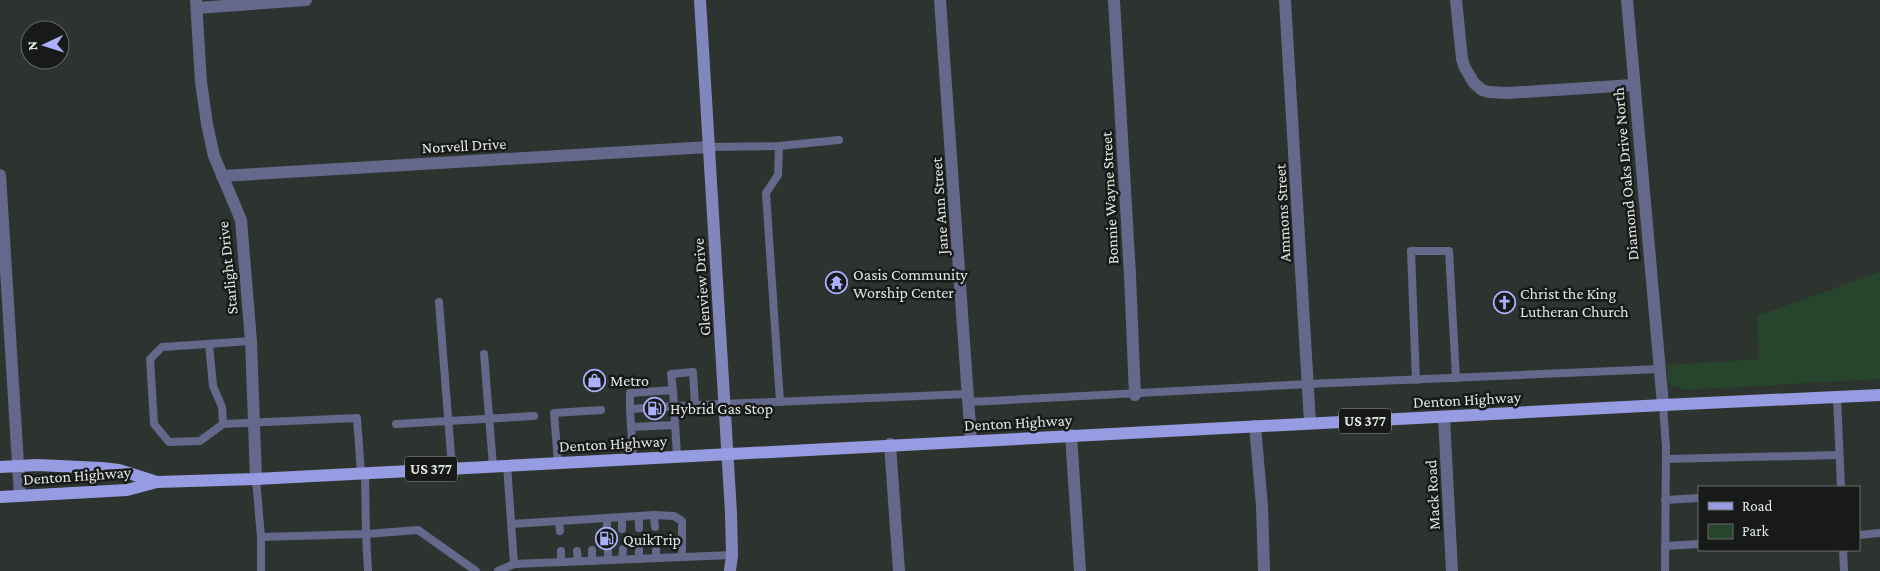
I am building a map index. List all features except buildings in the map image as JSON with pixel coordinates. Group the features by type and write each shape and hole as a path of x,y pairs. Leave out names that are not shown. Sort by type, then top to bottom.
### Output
{"main road":[{"name":"Glenview Drive","path":"700,0 728,454 732,555 730,571"},
{"name":"Denton Highway","path":"0,497 127,490 157,482 256,479 890,444 1880,395"},
{"name":"Denton Highway","path":"0,467 37,465 119,470 157,482"}],"street":[{"path":"196,4 306,0"},
{"name":"Jane Ann Street","path":"940,0 971,441"},
{"name":"Bonnie Wayne Street","path":"1114,0 1135,395"},
{"name":"Ammons Street","path":"1285,0 1310,423"},
{"path":"1456,0 1462,59 1474,83 1482,90 1507,93 1633,85"},
{"name":"Diamond Oaks Drive North","path":"1627,0 1633,85 1663,405"},
{"name":"Starlight Drive","path":"196,4 201,82 214,156 241,220 251,341 256,479"},
{"name":"Norvell Drive","path":"222,176 709,147"},
{"path":"0,175 5,343 19,466 20,496"},
{"name":"Mack Road","path":"1444,417 1452,571"},
{"path":"1255,426 1262,506 1264,571"},
{"path":"1071,435 1080,571"},
{"path":"890,444 899,571"}],"lane":[{"path":"709,147 779,146 839,140"},
{"path":"779,146 778,175 766,193 780,402"},
{"path":"1416,380 1411,251 1449,251 1456,378"},
{"path":"439,302 452,468"},
{"path":"251,341 162,347 150,359 154,424 169,442 200,441 223,424 357,418 363,473 368,571"},
{"path":"209,344 213,386 222,407 223,424"},
{"path":"484,354 493,466"},
{"path":"663,407 780,402 1135,395 1308,384 1659,369"},
{"path":"676,456 672,374 693,372 695,406"},
{"path":"633,458 630,393 673,390"},
{"path":"1837,397 1840,486"},
{"path":"1663,405 1666,459 1665,571"},
{"path":"630,410 645,408"},
{"path":"558,462 554,413 601,410"},
{"path":"396,424 534,416"},
{"path":"631,427 675,425"},
{"path":"1666,459 1839,455"},
{"path":"507,465 514,564"},
{"path":"256,479 261,537 260,571"},
{"path":"1665,500 1698,498"},
{"path":"512,524 654,515 674,516 682,521 682,556"},
{"path":"654,515 655,527"},
{"path":"639,516 639,528"},
{"path":"622,518 622,528"},
{"path":"607,519 607,529"},
{"path":"591,520 591,530"},
{"path":"559,521 560,531"},
{"path":"576,521 576,530"},
{"path":"261,537 366,534 418,530 476,571"},
{"path":"1860,535 1880,533"},
{"path":"1665,546 1698,544"},
{"path":"639,548 639,558"},
{"path":"656,548 656,558"},
{"path":"622,559 623,549"},
{"path":"592,550 592,561"},
{"path":"608,550 608,560"},
{"path":"561,551 561,562"},
{"path":"577,551 578,561"},
{"path":"1843,551 1844,571"},
{"path":"498,571 514,564 732,555"}],"green space":[{"path":"1880,272 1880,379 1685,390 1668,384 1667,365 1759,359 1757,316"}],"place":[{"name":"Oasis Community Worship Center","path":"837,283"},
{"name":"Christ the King Lutheran Church","path":"1504,302"},
{"name":"Metro","path":"594,380"},
{"name":"Hybrid Gas Stop","path":"654,408"},
{"name":"QuikTrip","path":"607,539"}]}
